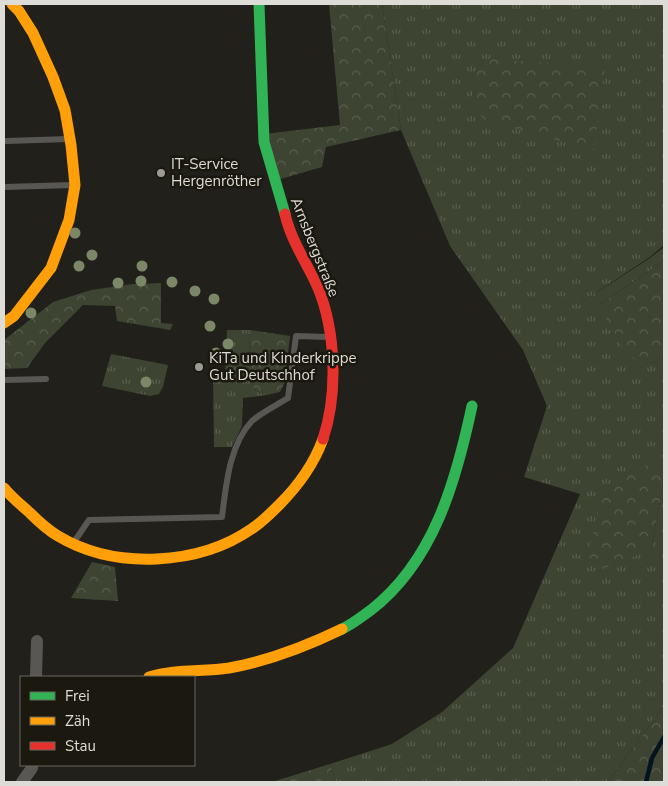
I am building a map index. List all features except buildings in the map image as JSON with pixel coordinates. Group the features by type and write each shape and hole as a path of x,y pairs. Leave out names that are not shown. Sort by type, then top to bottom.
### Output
{"street":[{"path":"4,323 14,316 51,268 68,220 75,185 65,110 53,77 33,33 19,11 12,4"},
{"name":"Arnsbergstraße","path":"4,488 44,526 63,539 84,548 118,558 138,560 163,559 207,551 260,524 291,493 311,465 322,444 328,425 332,403 333,361 328,324 318,290 289,232 264,143 259,4"},
{"path":"153,676 170,672 207,671 237,667 264,659 338,631 358,621 378,605 409,570 438,522 465,442 472,406"},
{"path":"36,676 37,641"},
{"path":"22,782 33,766"}],"lane":[{"path":"6,141 70,139"},
{"path":"4,186 75,185"},
{"path":"73,543 89,520 222,517 231,458 245,429 254,420 288,398 296,336 330,337"},
{"path":"4,380 46,379"}],"green space":[{"path":"329,4 382,4 401,130 326,147 322,167 274,181 264,134 340,125"},
{"path":"382,4 664,4 664,245 650,257 573,308 650,258 664,247 664,261 599,305 650,364 664,357 664,474 658,467 651,549 664,480 664,706 608,782 336,782 330,764 392,744 442,712 513,648 580,494 524,477 547,406 523,350 450,246 401,130"},
{"path":"492,59 605,67 594,150 483,120 472,100 474,74"},
{"path":"664,261 664,357 650,364 637,360 625,352 599,305"},
{"path":"161,283 161,323 173,324 170,330 117,321 115,306 83,305 45,343 27,368 4,369 4,340 53,302 91,290 133,284"},
{"path":"227,330 250,330 249,380 256,391 267,395 243,398 242,426 232,447 214,447 213,376 225,376"},
{"path":"250,330 290,336 285,382 280,392 267,395 256,391 249,380"},
{"path":"111,354 168,365 163,387 159,394 150,396 102,386"},
{"path":"646,465 658,467 664,474 651,549 603,569 592,566 589,553 601,495 613,485"},
{"path":"92,562 115,567 118,601 71,598"},
{"path":"664,706 664,782 608,782"},
{"path":"330,764 336,782 275,781"}],"waterway":[{"path":"646,782 652,758 664,737"}],"traffic: fast":[{"path":"259,4 264,142 285,214"},
{"path":"342,629 371,610 393,590 411,568 426,544 450,491 472,406"}],"traffic: slow":[{"path":"4,323 14,316 51,268 69,220 75,185 65,110 53,77 33,33 19,11 12,4"},
{"path":"4,488 46,528 81,547 105,554 131,558 157,559 183,556 208,550 231,541 260,523 293,490 310,466 323,439"},
{"path":"152,676 244,665 287,652 342,629"}],"traffic: jam":[{"path":"285,214 295,243 318,288 328,324 333,363 333,383 328,421 323,439"}],"place":[{"name":"IT-Service Hergenröther","path":"161,173"},
{"name":"KiTa und Kinderkrippe Gut Deutschhof","path":"199,367"}]}
